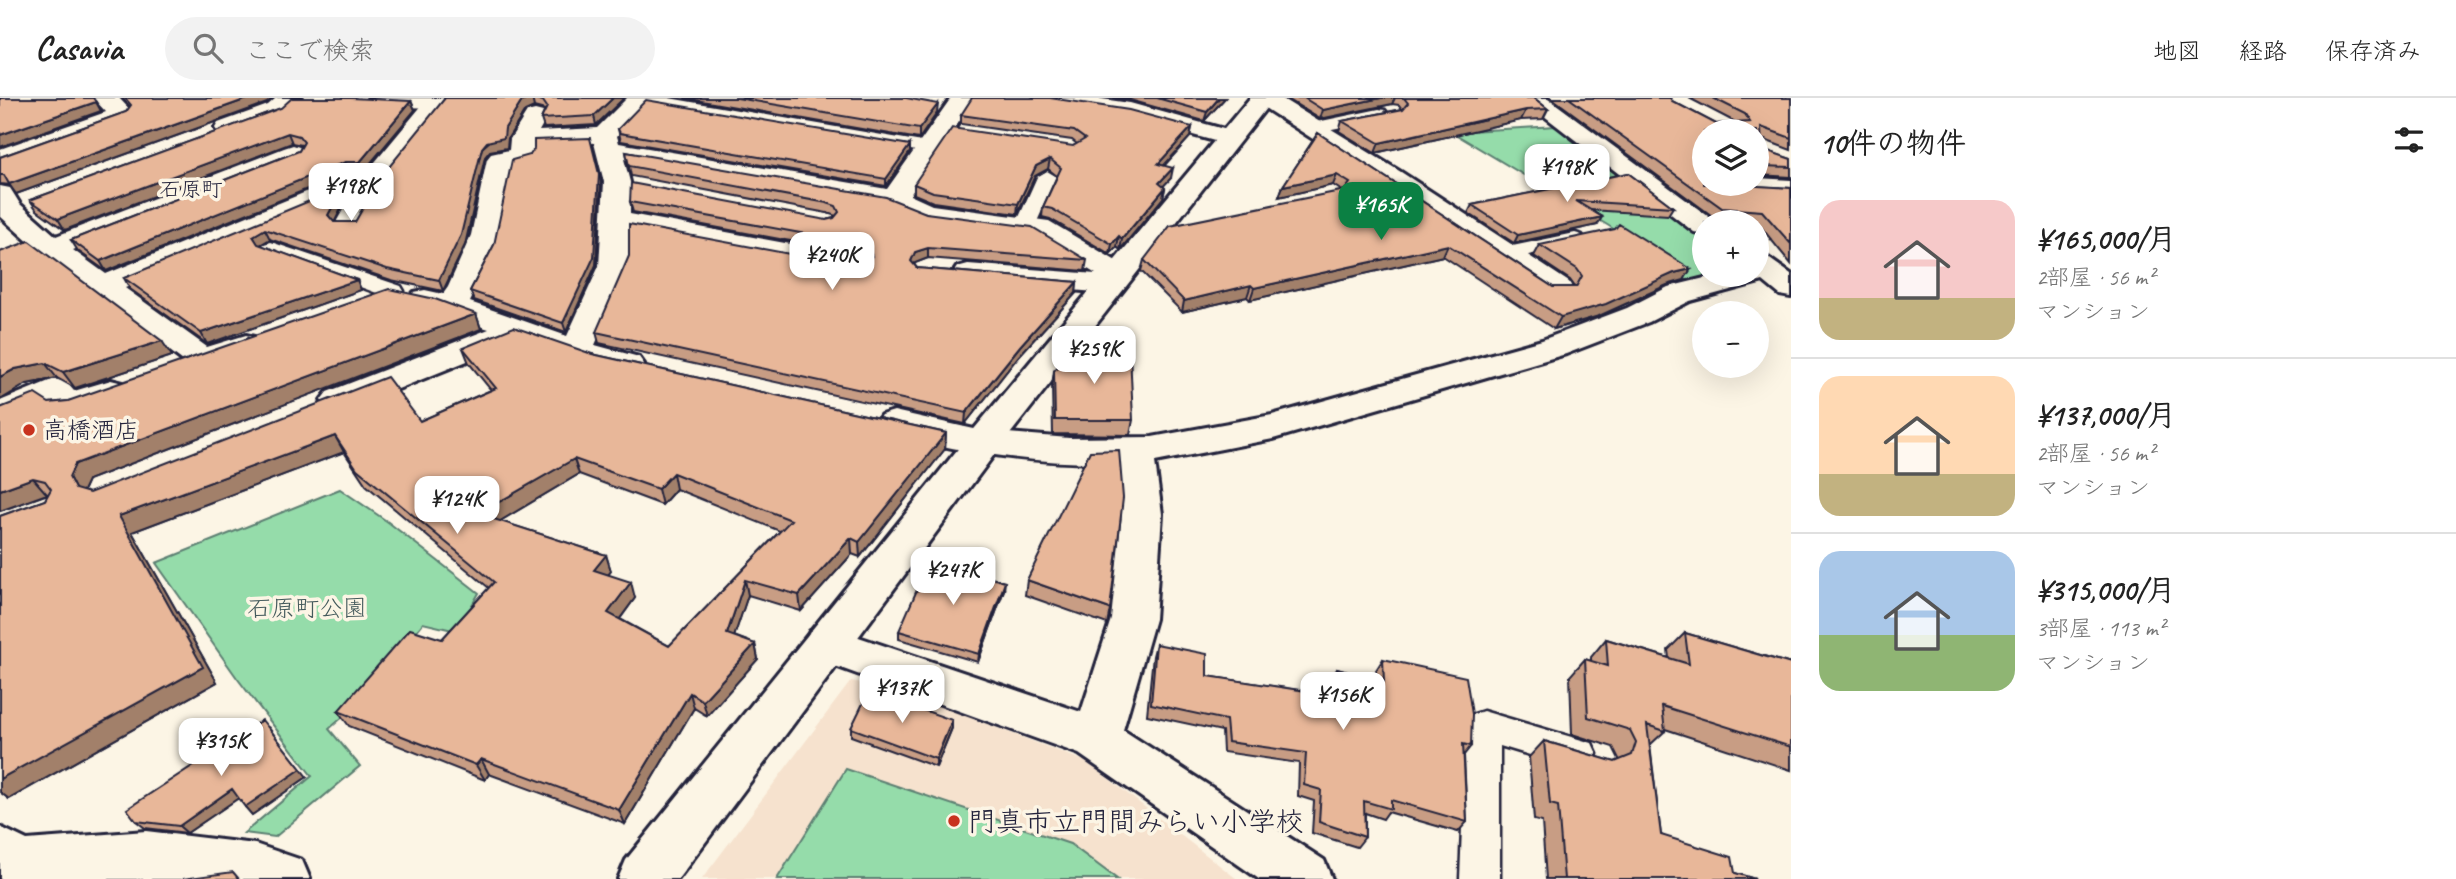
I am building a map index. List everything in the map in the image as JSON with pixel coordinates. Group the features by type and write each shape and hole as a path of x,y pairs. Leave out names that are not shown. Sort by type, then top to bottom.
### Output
{"street":[{"path":"204,136 276,110 289,98"},
{"path":"605,142 640,98"},
{"path":"1046,98 1130,110 1229,138"},
{"path":"645,879 1113,279 1263,98 1558,289"},
{"path":"1533,98 1692,217"},
{"path":"0,158 122,114 109,99"},
{"path":"349,224 364,182 438,101"},
{"path":"931,102 960,102"},
{"path":"894,198 960,102"},
{"path":"230,127 364,182"},
{"path":"452,305 470,280 487,232 500,159 521,157 528,128 894,198 926,213 1039,227 1113,279"},
{"path":"577,349 614,266 616,220 624,184 605,142"},
{"path":"52,248 311,160"},
{"path":"1638,178 1692,182"},
{"path":"103,286 364,182"},
{"path":"1769,187 1791,188"},
{"path":"15,201 52,248 203,360"},
{"path":"616,220 855,265"},
{"path":"941,271 1113,279"},
{"path":"864,416 984,443 1069,451 1152,450 1286,424 1554,347 1638,315 1679,294 1770,274"},
{"path":"355,305 393,291 452,305 597,357 664,372"},
{"path":"311,410 519,329"},
{"path":"0,415 54,390 66,406 267,337"},
{"path":"1096,739 1133,619 1142,514 1135,450"},
{"path":"826,644 1096,739 1305,879"},
{"path":"0,853 22,866 146,857 255,870 284,879"}],"lane":[{"path":"640,98 935,139 967,133"},
{"path":"360,101 438,101"},
{"path":"1313,128 1392,112"},
{"path":"1025,226 1047,177"},
{"path":"1152,232 1191,224"},
{"path":"1506,254 1601,233"},
{"path":"271,248 393,291"},
{"path":"1480,879 1483,726 1598,760"}],"shaded area":[{"name":"門真市立門間みらい小学校","path":"851,681 895,689 1087,762 1237,879 702,879"}],"green space":[{"path":"1557,126 1692,229 1692,284 1609,226 1452,132"},
{"name":"石原町公園","path":"340,489 388,522 479,593 457,631 423,623 353,708 329,729 360,766 275,837 244,833 312,776 237,678 156,563"},
{"path":"846,769 1070,844 1117,879 777,879"}],"building":[{"path":"0,98 93,98 96,102 0,135"},
{"path":"125,98 250,98 9,184 4,175 0,175 0,157 126,112 131,105"},
{"path":"292,98 411,101 360,162 345,162 100,261 71,240 299,151 304,142 299,136 288,133 58,219 30,200 281,108"},
{"path":"445,98 532,98 522,101 505,128 504,138 487,142 482,148 461,235 439,280 387,269 265,229 253,236 258,244 357,280 201,333 124,278 343,187 328,215 334,222 355,222 380,178"},
{"path":"532,98 613,98 594,116 541,119 547,107 543,101"},
{"path":"737,98 906,98 938,104 919,129"},
{"path":"972,98 1050,98 1129,110 1192,127 1158,164 1173,168 1159,183 1165,188 1122,239 1119,236 1112,244 1052,209 1043,207 1061,168 1050,159 1036,166 1018,204 933,192 914,184 952,128 1073,146 1085,139 1074,131 961,115"},
{"path":"1157,98 1219,98 1207,112"},
{"path":"1304,98 1381,98 1323,110"},
{"path":"1404,98 1534,98 1548,109 1526,110 1379,143 1342,121 1403,109 1408,103"},
{"path":"1569,98 1670,98 1706,119 1692,119 1692,186"},
{"path":"1713,98 1791,98 1791,138 1769,130 1769,119 1748,119 1745,114"},
{"path":"646,100 910,145 886,179 620,133 618,129"},
{"path":"1318,133 1553,287 1576,287 1582,276 1577,269 1540,245 1615,229 1619,224 1691,269 1674,273 1606,304 1561,317 1448,245 1184,301 1144,260 1170,226 1345,190 1350,183 1337,175 1283,186"},
{"path":"590,138 599,174 594,257 563,323 470,291 494,245 512,160 530,155 534,149 534,140"},
{"path":"1769,151 1791,159 1791,167 1769,166"},
{"path":"626,152 886,197 926,213 1032,227 1087,260 928,248 915,252 911,261 917,268 1077,282 1020,346 966,413 596,332 629,256 629,224 854,266 866,263 872,256 868,247 855,243 630,202 631,183 826,220 834,218 839,212 836,206 827,203 629,166"},
{"path":"1628,173 1673,207 1576,201 1602,217 1518,235 1472,205"},
{"path":"1769,187 1791,188 1791,244 1769,219 1769,210 1722,208 1705,196 1769,196"},
{"path":"29,241 162,341 63,372 45,363 15,369 0,377 0,252"},
{"path":"389,289 435,299 476,314 75,464 69,477 75,489 89,493 387,377 420,421 496,388 463,348 514,327 592,354 946,433 859,542 851,538 799,595 745,580 727,634 755,644 703,701 690,693 619,810 481,759 476,765 338,711 410,629 442,639 494,582 357,469 335,436 119,516 203,667 0,779 0,516 45,500 51,489 45,481 33,478 0,490 0,408 35,394 49,403 68,401","holes":["574,459 658,489 673,473 791,520 669,646 608,613 631,582 594,570 606,555 478,514"]},
{"path":"1073,347 1130,352 1133,420 1055,420 1054,371"},
{"path":"1119,450 1123,498 1110,609 1027,580 1090,451"},
{"path":"930,560 1005,582 979,654 899,631"},
{"path":"1685,633 1791,664 1791,747 1662,706 1665,731 1647,725 1661,835 1732,857 1735,873 1755,879 1564,879 1558,806 1550,804 1544,741 1615,762 1632,755 1636,742 1630,730 1588,717 1585,659 1608,666 1606,639 1689,664"},
{"path":"1156,644 1207,654 1207,676 1313,692 1314,687 1336,693 1337,669 1384,682 1383,659 1466,677 1472,714 1471,746 1463,744 1467,822 1391,800 1391,809 1364,801 1365,837 1319,822 1321,790 1304,785 1306,753 1228,742 1226,720 1151,704"},
{"path":"869,691 952,720 936,759 851,728"},
{"path":"262,720 301,769 245,807 232,789 179,826 136,821 127,809"},
{"path":"233,872 239,879 183,879"}],"place":[{"name":"高橋酒店","path":"29,430"},
{"name":"門真市立門間みらい小学校","path":"954,821"}],"district":[{"name":"石原町","path":"191,189"}]}
